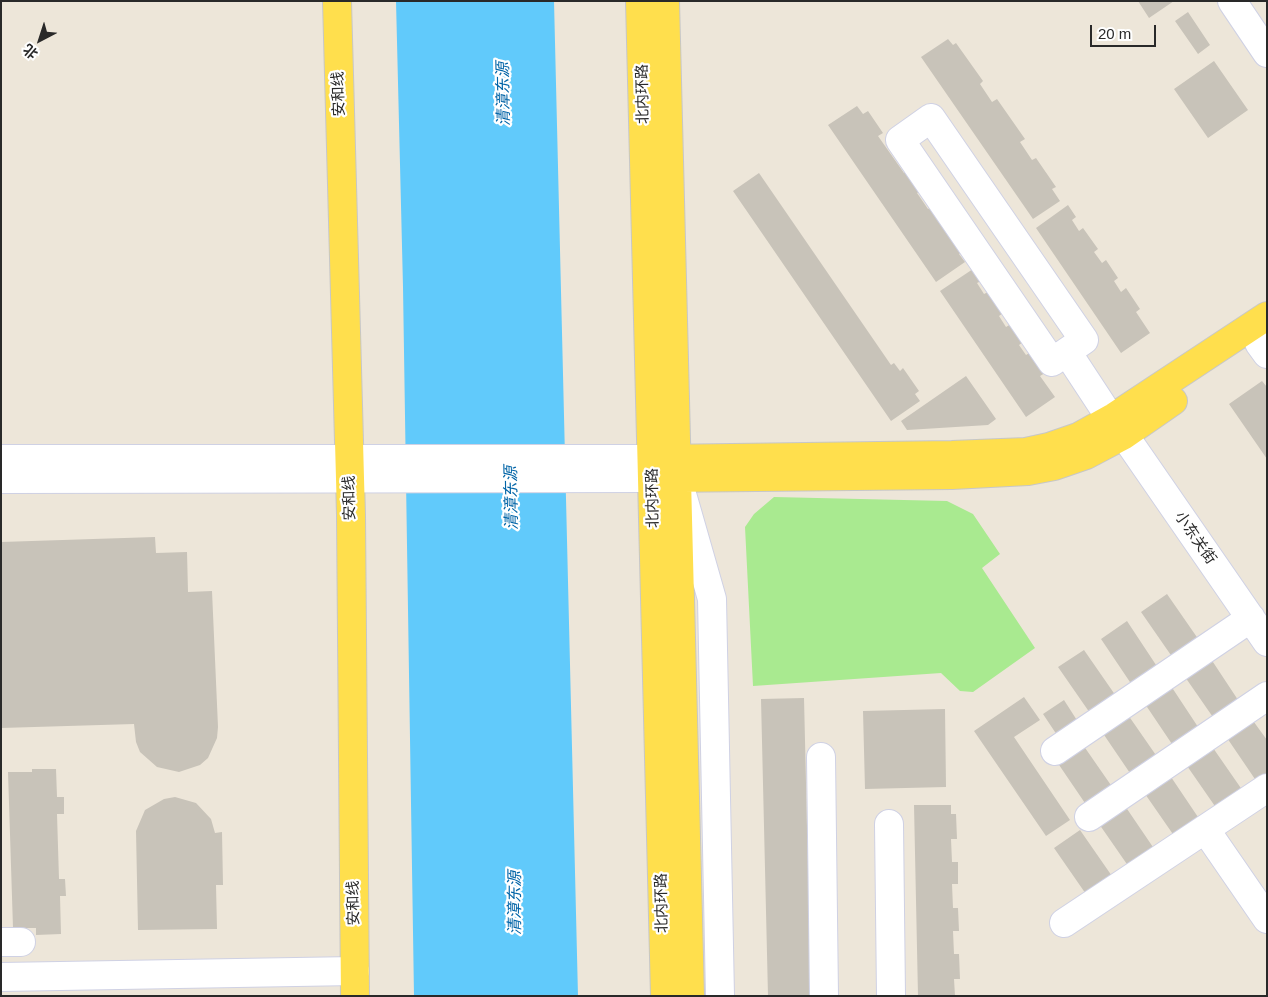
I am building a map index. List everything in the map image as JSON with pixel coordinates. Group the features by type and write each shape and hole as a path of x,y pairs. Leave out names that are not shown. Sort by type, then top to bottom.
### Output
{"main road":[{"name":"安和线","path":"337,1 350,469 355,983"},
{"name":"北内环路","path":"640,1 690,996"},
{"name":"北内环路","path":"665,1 665,996"},
{"path":"664,468 952,475 1028,471 1054,466 1086,455 1117,427 1267,316"},
{"path":"1117,427 1264,345"}],"street":[{"path":"1233,2 1267,53"},
{"path":"931,118 1084,340 1067,352 1052,362 900,140 931,118"},
{"name":"小东关街","path":"1067,352 1267,642"},
{"path":"1,459 350,469 664,468 712,599 720,996"},
{"path":"1,479 350,469"},
{"path":"1055,750 1251,618"},
{"path":"1089,817 1267,696"},
{"path":"821,757 824,996"},
{"path":"1064,923 1267,788"},
{"path":"888,824 891,996"},
{"path":"1205,829 1267,919"},
{"path":"1,977 355,983"}],"green space":[{"path":"774,497 947,501 973,514 1000,554 982,568 1035,648 973,692 960,691 941,673 753,686 745,527 754,514"}],"water":[{"name":"清漳东源","path":"396,1 554,1 578,996 414,996 403,287"}],"building":[{"path":"1138,1 1174,1 1149,18"},
{"path":"1188,12 1210,45 1198,54 1175,21"},
{"path":"948,39 953,45 956,43 983,81 980,84 992,102 997,99 1025,139 1020,142 1032,160 1036,158 1056,187 1052,189 1060,201 1033,219 921,57"},
{"path":"1214,61 1248,110 1208,138 1174,89"},
{"path":"857,106 863,114 868,111 883,133 878,136 904,173 908,170 922,190 917,193 928,209 933,206 963,251 959,254 965,262 936,282 828,125"},
{"path":"759,173 891,365 894,363 900,371 903,368 919,391 915,394 920,401 891,421 733,191"},
{"path":"1068,205 1076,217 1072,220 1079,231 1083,228 1098,249 1094,252 1102,263 1106,260 1118,278 1114,281 1121,292 1126,288 1140,309 1136,312 1150,333 1121,353 1036,228"},
{"path":"973,269 981,281 977,283 984,294 988,292 1003,313 999,316 1006,327 1011,324 1023,342 1019,345 1026,355 1031,352 1045,373 1040,376 1055,397 1026,417 940,291"},
{"path":"966,376 996,419 988,425 907,430 901,421"},
{"path":"1262,381 1267,387 1267,459 1229,404"},
{"path":"155,537 156,553 187,552 188,592 212,591 218,727 217,738 208,758 200,765 179,772 157,767 140,752 136,742 134,724 1,728 1,542"},
{"path":"1167,594 1201,643 1175,661 1141,612"},
{"path":"1127,621 1160,671 1134,688 1101,639"},
{"path":"1084,650 1118,699 1092,716 1058,667"},
{"path":"1209,656 1242,706 1217,723 1183,674"},
{"path":"1169,683 1202,733 1176,750 1143,701"},
{"path":"1024,697 1040,720 1014,737 1070,820 1046,836 974,731"},
{"path":"804,698 811,996 768,996 761,699"},
{"path":"1064,700 1080,725 1059,738 1043,714"},
{"path":"945,709 946,787 865,789 863,711"},
{"path":"1126,712 1160,761 1134,779 1100,729"},
{"path":"1251,718 1267,740 1267,780 1259,785 1225,735"},
{"path":"1081,742 1115,791 1089,809 1055,759"},
{"path":"1211,745 1245,794 1219,812 1185,763"},
{"path":"32,769 56,769 57,797 64,797 64,814 57,814 59,879 65,879 66,896 60,896 61,934 36,935 36,928 13,928 8,772 32,772"},
{"path":"1169,774 1202,823 1177,840 1143,791"},
{"path":"175,797 196,803 211,819 215,833 222,832 223,885 216,885 217,929 138,930 136,831 145,810 164,799"},
{"path":"1123,803 1157,853 1131,870 1097,821"},
{"path":"914,805 951,805 951,814 956,814 957,839 951,839 952,862 958,862 958,884 952,884 953,908 958,908 959,931 953,931 954,954 959,954 960,979 954,979 955,996 918,996"},
{"path":"1080,830 1114,879 1088,897 1054,848"}]}
